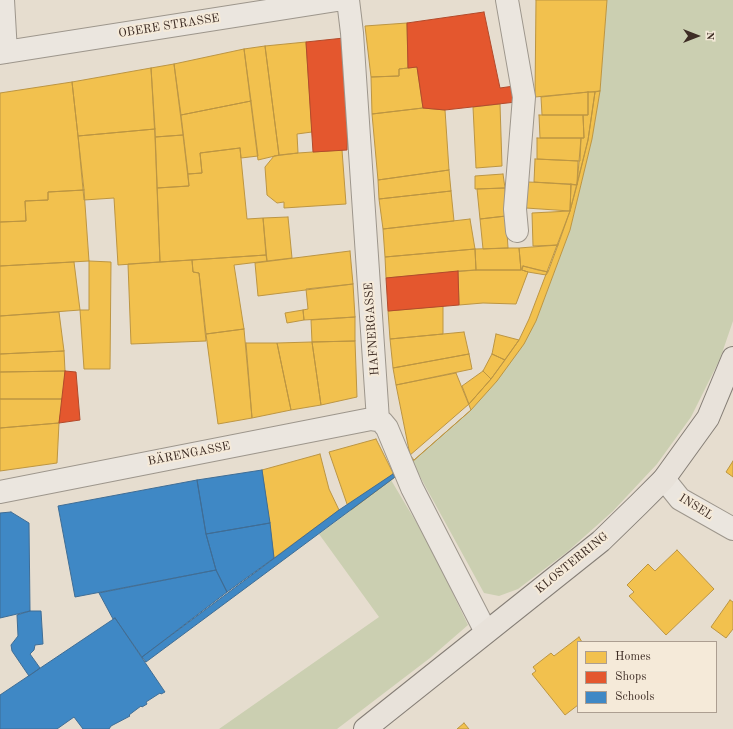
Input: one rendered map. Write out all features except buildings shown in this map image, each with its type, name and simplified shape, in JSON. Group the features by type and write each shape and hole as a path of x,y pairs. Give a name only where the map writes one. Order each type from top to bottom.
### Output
{"main road":[{"name":"KLOSTERRING","path":"365,729 601,541 664,479 708,418 733,358"}],"street":[{"path":"3,0 3,52"},
{"name":"OBERE STRASSE","path":"3,52 338,0"},
{"name":"HAFNERGASSE","path":"348,0 352,33 378,420"},
{"path":"507,0 524,97 515,209 517,231"},
{"name":"BÄRENGASSE","path":"0,492 371,419 378,420"},
{"path":"378,420 387,428 412,488 486,632"},
{"name":"INSEL","path":"664,479 680,500 733,529"}],"green space":[{"path":"607,0 733,0 733,321 720,359 691,417 657,464 613,511 567,552 518,589 499,596 484,593 412,462 471,410 536,321 570,230 592,139 600,91"},
{"path":"391,480 428,542 468,625 430,658 337,729 219,729 379,617 319,534"}]}
